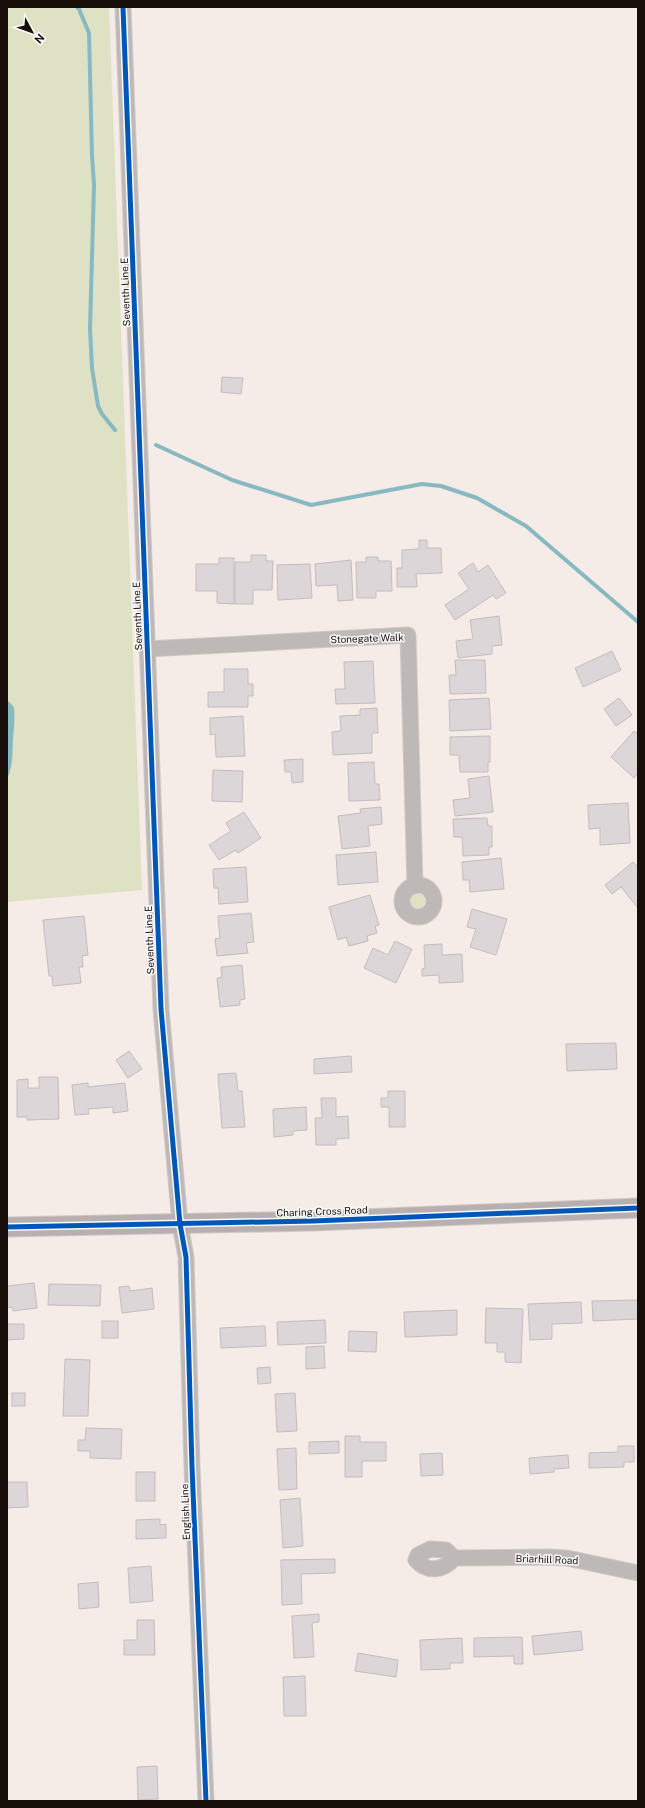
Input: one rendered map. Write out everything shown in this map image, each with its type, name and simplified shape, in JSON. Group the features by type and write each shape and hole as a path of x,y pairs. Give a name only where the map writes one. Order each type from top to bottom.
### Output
{"main road":[{"name":"Charing Cross Road","path":"7,1227 313,1221 638,1208"}],"street":[{"name":"Seventh Line E","path":"123,7 148,649 160,1009 180,1224"},
{"name":"Stonegate Walk","path":"148,649 408,635 416,886"},
{"name":"English Line","path":"180,1224 186,1257 192,1459 206,1801"},
{"name":"Briarhill Road","path":"454,1558 567,1558 638,1573"}],"green space":[{"path":"7,7 109,7 142,890 7,902"},
{"path":"417,893 424,898 425,901 420,908 417,909 410,904 409,901 414,894"}],"water":[{"path":"7,700 14,707 14,715 11,768 7,779"}],"building":[{"path":"222,377 243,378 241,394 221,392"},
{"path":"419,540 427,540 427,548 441,548 442,573 416,574 417,587 397,587 397,568 402,568 402,550 419,549"},
{"path":"251,555 266,555 266,561 273,561 272,590 253,590 253,604 235,604 235,562 251,562"},
{"path":"366,557 378,557 378,561 391,561 392,591 376,591 376,598 357,598 356,562 366,562"},
{"path":"219,558 234,558 234,604 217,603 217,591 196,591 196,564 219,564"},
{"path":"351,560 353,600 338,601 337,585 316,586 315,564"},
{"path":"473,563 478,572 488,565 506,593 496,599 493,595 455,620 445,605 469,589 458,573"},
{"path":"310,564 312,598 278,600 277,565"},
{"path":"499,616 502,645 492,646 492,654 458,658 456,641 473,639 470,620"},
{"path":"612,651 621,670 583,687 575,668"},
{"path":"455,660 485,660 486,693 450,694 449,675 456,675"},
{"path":"373,661 375,703 336,704 335,689 345,689 344,662"},
{"path":"224,669 248,669 248,684 253,684 253,696 248,696 248,707 208,707 208,692 224,692"},
{"path":"489,698 491,729 450,731 449,700"},
{"path":"619,698 632,715 616,726 604,709"},
{"path":"377,708 378,733 372,733 372,753 333,755 332,732 341,731 340,716 360,715 360,709"},
{"path":"243,716 245,756 216,757 215,734 210,735 210,718"},
{"path":"634,731 638,734 638,773 634,778 611,757"},
{"path":"490,736 490,762 488,762 488,772 460,772 459,755 450,755 450,737"},
{"path":"303,759 303,782 292,783 291,772 285,772 284,760"},
{"path":"374,762 375,784 379,784 380,800 349,801 348,763"},
{"path":"213,770 243,771 242,802 212,801"},
{"path":"489,776 493,812 455,816 453,800 470,798 468,779"},
{"path":"628,803 630,843 600,845 600,828 589,829 588,805"},
{"path":"381,807 382,824 368,826 370,846 342,849 338,816 361,813 360,809"},
{"path":"244,812 261,838 238,853 236,850 219,860 209,845 231,831 226,823"},
{"path":"487,818 488,826 492,826 492,847 489,847 489,855 463,856 462,837 454,837 453,819"},
{"path":"376,852 378,882 338,885 336,855"},
{"path":"501,858 504,889 470,892 469,880 463,880 462,862"},
{"path":"633,862 638,867 638,908 621,887 612,894 605,885"},
{"path":"246,867 248,902 219,904 218,888 214,888 213,869"},
{"path":"370,895 379,925 375,926 377,933 367,936 368,941 349,946 346,937 338,940 329,907"},
{"path":"472,909 507,919 496,955 470,947 476,929 467,927"},
{"path":"251,913 254,942 246,943 248,953 217,956 215,939 220,938 218,916"},
{"path":"84,916 88,955 82,956 83,967 79,967 81,983 53,986 52,976 49,976 43,920"},
{"path":"395,941 412,949 396,983 364,968 373,948 388,955"},
{"path":"442,944 442,955 462,954 463,982 439,983 439,975 422,976 422,969 425,968 424,945"},
{"path":"242,965 245,999 240,1000 240,1005 220,1007 217,978 222,977 221,967"},
{"path":"616,1043 617,1069 567,1071 566,1044"},
{"path":"129,1051 142,1069 128,1078 116,1060"},
{"path":"351,1056 352,1072 314,1074 314,1059"},
{"path":"236,1073 238,1091 242,1091 245,1127 222,1128 218,1074"},
{"path":"39,1077 58,1077 59,1119 27,1120 27,1117 17,1117 17,1080 28,1079 28,1088 39,1088"},
{"path":"88,1083 88,1087 125,1083 128,1111 113,1113 113,1107 88,1109 89,1114 75,1115 72,1085"},
{"path":"388,1091 405,1091 405,1127 389,1127 389,1107 381,1107 381,1098 388,1098"},
{"path":"321,1098 336,1098 336,1117 348,1116 349,1138 336,1139 336,1145 316,1145 315,1118 322,1118"},
{"path":"306,1107 307,1130 293,1131 293,1135 274,1137 273,1109"},
{"path":"34,1283 37,1308 13,1311 12,1307 7,1308 7,1286"},
{"path":"49,1284 101,1285 100,1306 48,1305"},
{"path":"129,1286 130,1291 152,1288 154,1309 122,1313 119,1287"},
{"path":"638,1300 638,1319 593,1321 592,1301"},
{"path":"581,1302 582,1323 552,1324 552,1339 530,1340 528,1304"},
{"path":"486,1308 523,1309 521,1363 505,1362 505,1352 497,1352 497,1343 485,1343"},
{"path":"457,1310 457,1335 405,1337 404,1312"},
{"path":"325,1320 326,1343 278,1345 277,1322"},
{"path":"102,1321 118,1321 118,1338 102,1338"},
{"path":"7,1324 24,1324 24,1339 7,1340"},
{"path":"265,1326 266,1346 221,1348 220,1328"},
{"path":"349,1331 377,1332 376,1352 348,1351"},
{"path":"324,1346 325,1368 306,1369 306,1347"},
{"path":"65,1359 90,1360 88,1416 63,1416"},
{"path":"270,1367 271,1383 258,1384 257,1368"},
{"path":"12,1393 25,1393 25,1406 12,1406"},
{"path":"295,1393 297,1431 277,1432 275,1394"},
{"path":"86,1428 122,1429 121,1459 90,1458 90,1451 78,1451 78,1440 85,1440"},
{"path":"345,1436 360,1436 360,1442 386,1442 386,1461 362,1461 362,1477 345,1477"},
{"path":"339,1441 339,1453 309,1454 309,1442"},
{"path":"618,1446 634,1446 634,1462 624,1462 624,1467 589,1468 589,1453 618,1452"},
{"path":"296,1448 297,1489 279,1490 277,1449"},
{"path":"442,1453 443,1475 421,1476 420,1454"},
{"path":"568,1455 569,1468 554,1469 554,1472 530,1474 529,1458"},
{"path":"136,1472 155,1472 155,1501 136,1501"},
{"path":"7,1482 27,1482 28,1507 7,1508"},
{"path":"300,1498 303,1546 283,1548 280,1500"},
{"path":"160,1519 160,1525 166,1524 166,1538 136,1539 136,1520"},
{"path":"335,1559 335,1573 301,1574 302,1604 282,1605 281,1560"},
{"path":"151,1566 153,1601 130,1603 128,1568"},
{"path":"98,1582 99,1607 79,1609 78,1584"},
{"path":"319,1614 319,1622 312,1623 314,1657 294,1658 292,1616"},
{"path":"137,1620 154,1620 155,1655 124,1655 124,1640 137,1640"},
{"path":"581,1631 583,1650 534,1655 532,1636"},
{"path":"522,1637 523,1664 514,1664 514,1656 474,1657 474,1638"},
{"path":"462,1638 463,1663 450,1663 450,1669 421,1670 420,1640"},
{"path":"358,1653 398,1660 396,1677 355,1671"},
{"path":"305,1676 306,1716 284,1716 283,1677"},
{"path":"157,1766 158,1799 138,1800 137,1767"}],"waterway":[{"path":"77,7 89,33 94,185 90,329 92,368 98,406 102,414 115,430"},
{"path":"156,445 232,480 311,505 422,484 441,486 477,498 526,526 638,622"}],"cycle path":[{"path":"123,7 161,1009 180,1224 186,1257 192,1467 206,1801"},
{"path":"7,1227 313,1221 638,1208"}]}
